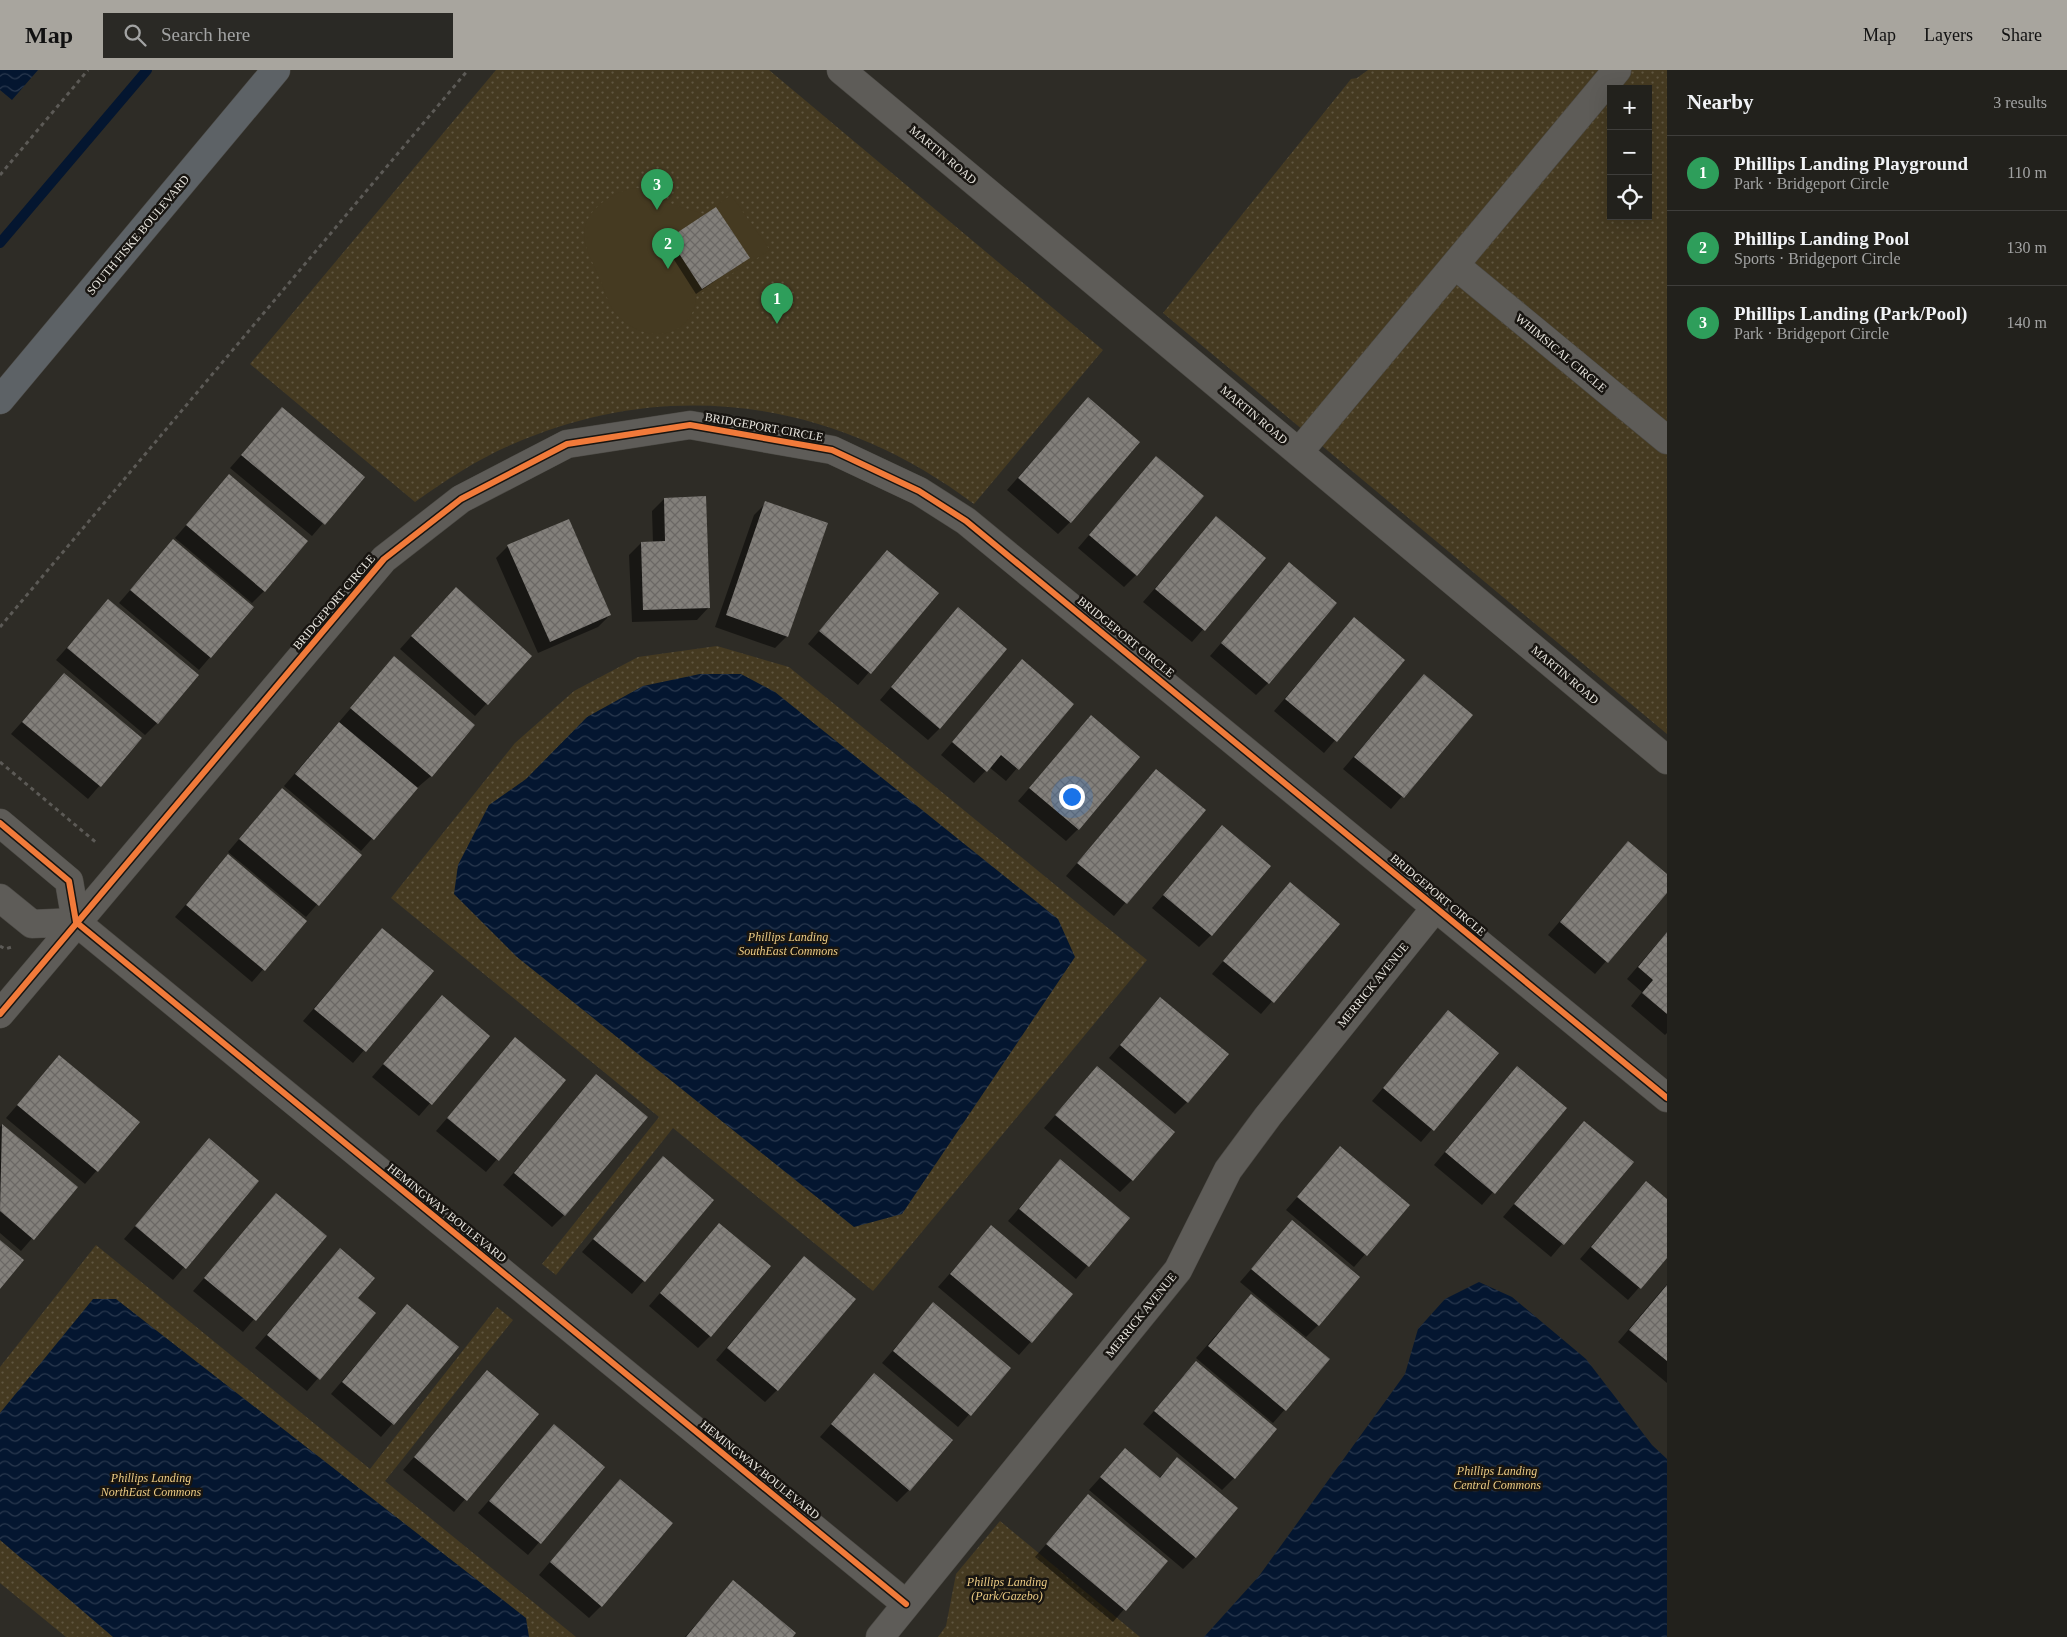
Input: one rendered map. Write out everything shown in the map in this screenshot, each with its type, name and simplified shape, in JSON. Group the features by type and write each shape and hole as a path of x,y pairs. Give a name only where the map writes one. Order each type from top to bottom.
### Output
{"main road":[{"name":"SOUTH FISKE BOULEVARD","path":"0,400 276,70"}],"street":[{"name":"MARTIN ROAD","path":"841,70 1667,760"},
{"path":"1299,452 1617,70"},
{"name":"WHIMSICAL CIRCLE","path":"1455,265 1667,440"},
{"name":"BRIDGEPORT CIRCLE","path":"0,1014 384,560 461,499 567,444 690,425 832,450 919,491 966,521 1667,1098"},
{"path":"0,823 69,881 76,922 32,924 0,898"},
{"name":"MERRICK AVENUE","path":"880,1637 1178,1270 1228,1170 1268,1116 1436,907"},
{"name":"HEMINGWAY BOULEVARD","path":"76,922 906,1604"}],"path":[{"path":"0,175 88,70"},
{"path":"0,628 468,70"},
{"path":"0,762 98,844"}],"green space":[{"path":"496,70 769,70 1103,350 974,504 921,469 867,441 810,422 752,410 693,406 633,410 573,423 513,444 487,456 415,502 250,364"},
{"path":"1368,70 1667,70 1667,734 1163,313 1351,79 1357,78"},
{"path":"635,188 647,189 664,202 704,214 731,195 770,250 696,296 692,314 679,328 660,334 640,331 623,320 610,305 587,250 584,231 592,213 607,199"},
{"name":"Phillips Landing SouthEast Commons","path":"717,646 789,667 1147,960 873,1291 673,1128 556,1275 542,1264 659,1117 391,898 515,743 574,691 638,657"},
{"name":"Phillips Landing NorthEast Commons","path":"96,1245 370,1469 497,1307 513,1320 385,1481 576,1637 66,1637 0,1583 0,1367"},
{"name":"Phillips Landing (Park/Gazebo)","path":"1000,1521 1140,1637 938,1637 946,1626 956,1574"}],"water":[{"path":"0,70 38,70 12,100 0,90"},
{"name":"Phillips Landing SouthEast Commons","path":"700,674 741,674 775,692 1058,919 1075,957 902,1214 854,1227 517,957 454,894 458,865 489,805 526,779 587,717 643,686"},
{"name":"Phillips Landing Central Commons","path":"1479,1282 1512,1297 1586,1359 1652,1445 1667,1459 1667,1637 1204,1637 1259,1576 1405,1374 1418,1329 1445,1299"},
{"name":"Phillips Landing NorthEast Commons","path":"93,1299 116,1299 526,1618 529,1637 113,1637 0,1540 0,1413"}],"building":[{"path":"716,207 750,258 702,289 669,238"},
{"path":"1088,397 1140,442 1071,523 1018,478"},
{"path":"282,407 365,477 325,525 241,455"},
{"path":"1156,456 1204,496 1137,576 1089,535"},
{"path":"229,474 308,541 265,592 186,525"},
{"path":"706,496 710,608 643,610 641,542 665,541 664,498"},
{"path":"765,501 828,523 788,637 726,615"},
{"path":"1216,516 1266,558 1205,631 1155,589"},
{"path":"569,519 611,615 550,642 507,545"},
{"path":"173,539 254,607 211,658 130,590"},
{"path":"887,550 939,593 871,674 819,631"},
{"path":"1289,562 1337,603 1269,684 1221,643"},
{"path":"456,587 532,656 488,705 411,636"},
{"path":"108,599 199,675 158,724 67,648"},
{"path":"958,607 1007,649 940,729 891,687"},
{"path":"1354,617 1405,660 1337,742 1285,699"},
{"path":"394,656 475,725 432,777 350,708"},
{"path":"1022,659 1074,704 1019,770 1001,755 987,772 952,742"},
{"path":"64,673 142,738 101,787 22,722"},
{"path":"1424,674 1473,715 1404,798 1354,757"},
{"path":"1091,715 1140,757 1079,830 1029,788"},
{"path":"339,722 418,788 374,840 295,774"},
{"path":"1156,769 1206,810 1127,904 1077,863"},
{"path":"282,788 362,855 319,906 239,839"},
{"path":"1222,825 1271,866 1212,936 1163,895"},
{"path":"1628,841 1667,874 1667,893 1608,963 1560,922"},
{"path":"228,854 307,921 265,971 186,905"},
{"path":"1290,882 1340,924 1274,1003 1223,961"},
{"path":"382,928 434,971 366,1052 314,1009"},
{"path":"1667,932 1667,1014 1642,993 1653,980 1638,967"},
{"path":"442,995 490,1036 432,1105 383,1064"},
{"path":"1160,997 1229,1054 1188,1103 1120,1045"},
{"path":"1448,1010 1499,1053 1434,1131 1383,1088"},
{"path":"515,1037 566,1080 499,1161 447,1118"},
{"path":"59,1055 140,1122 98,1172 17,1105"},
{"path":"1097,1066 1175,1132 1133,1181 1055,1115"},
{"path":"1517,1066 1567,1108 1495,1194 1445,1152"},
{"path":"596,1074 648,1117 565,1216 514,1173"},
{"path":"1584,1121 1634,1162 1564,1245 1514,1204"},
{"path":"2,1124 78,1187 34,1240 0,1211"},
{"path":"209,1138 259,1181 186,1269 135,1226"},
{"path":"1340,1146 1410,1205 1367,1256 1297,1197"},
{"path":"663,1156 714,1200 645,1282 593,1239"},
{"path":"1060,1159 1130,1218 1089,1267 1019,1209"},
{"path":"1646,1181 1667,1199 1667,1258 1641,1289 1591,1247"},
{"path":"276,1193 327,1236 256,1321 204,1278"},
{"path":"1292,1220 1360,1277 1319,1326 1251,1269"},
{"path":"719,1223 771,1266 711,1337 660,1293"},
{"path":"991,1225 1073,1294 1032,1343 950,1274"},
{"path":"0,1240 24,1260 0,1289"},
{"path":"340,1248 375,1278 358,1298 376,1313 320,1380 267,1335"},
{"path":"804,1256 856,1299 778,1391 727,1348"},
{"path":"1667,1285 1667,1361 1629,1330"},
{"path":"1251,1294 1330,1359 1286,1411 1208,1346"},
{"path":"933,1302 1011,1368 971,1416 893,1351"},
{"path":"407,1304 459,1347 394,1425 342,1382"},
{"path":"1196,1361 1277,1429 1235,1479 1154,1411"},
{"path":"487,1370 539,1414 467,1501 414,1457"},
{"path":"874,1373 953,1440 910,1491 831,1424"},
{"path":"554,1424 605,1467 541,1544 489,1501"},
{"path":"1125,1448 1160,1478 1177,1457 1238,1508 1196,1558 1100,1477"},
{"path":"620,1479 673,1523 602,1607 550,1562"},
{"path":"1088,1494 1168,1561 1126,1611 1046,1544"},
{"path":"733,1580 796,1633 793,1637 686,1637"}],"waterway":[{"path":"0,243 147,70"}],"cycle path":[{"path":"0,1014 384,559 461,499 567,444 690,425 832,450 919,491 966,521 1667,1098"},
{"path":"0,823 69,881 76,922 906,1604"}],"place":[{"name":"Phillips Landing (Park/Pool)","path":"657,210"},
{"name":"Phillips Landing Pool","path":"668,269"},
{"name":"Phillips Landing Playground","path":"777,324"}]}
